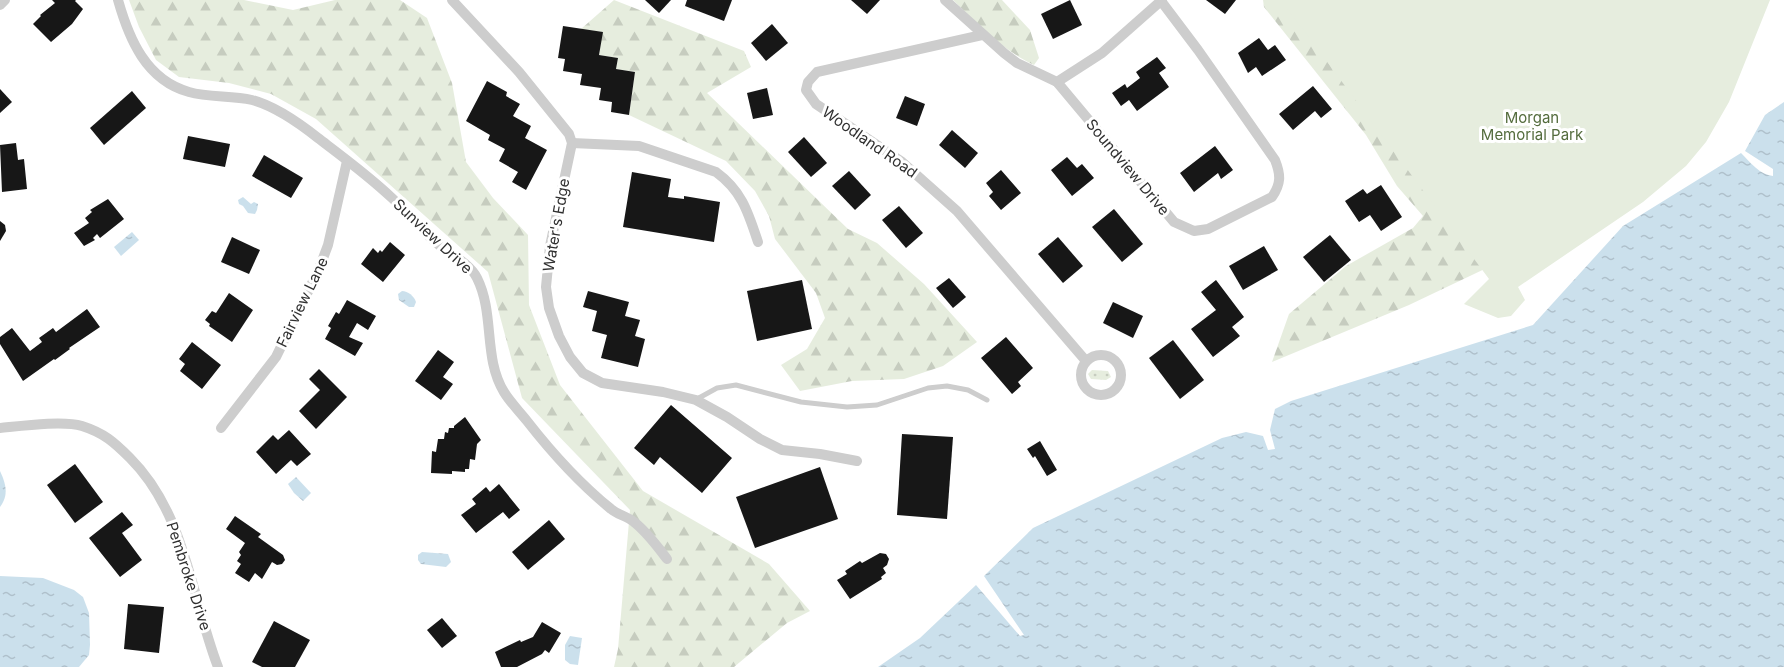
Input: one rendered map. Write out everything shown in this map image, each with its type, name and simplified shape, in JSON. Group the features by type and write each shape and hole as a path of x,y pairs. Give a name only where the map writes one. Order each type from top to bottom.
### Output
{"street":[{"path":"0,5 5,0"},
{"name":"Sunview Drive","path":"118,0 125,26 138,52 156,75 172,86 190,93 253,100 278,111 314,134 348,161 392,198 434,241 469,268 477,278 487,311 494,370 504,392 548,448 583,485 614,512 634,521 668,559"},
{"path":"452,0 527,80 563,124 572,143 639,146 716,171 745,203 758,242"},
{"name":"Soundview Drive","path":"945,0 982,35 1017,63 1057,82 1174,222 1194,231 1208,229 1272,197 1280,178 1275,160 1161,0"},
{"path":"1057,82 1102,53 1161,0"},
{"name":"Woodland Road","path":"982,35 817,72 808,82 806,90 823,110 902,162 957,211 1086,362"},
{"name":"Water's Edge","path":"572,143 550,246 546,287 549,308 559,336 570,357 583,373 602,383 663,392 696,400 782,450 857,461"},
{"name":"Fairview Lane","path":"221,428 276,357 319,269 328,245 348,161"},
{"name":"Pembroke Drive","path":"0,428 35,424 80,425 110,438 142,470 170,517 189,568 218,667"}],"lane":[{"path":"696,400 717,388 736,385 801,402 832,407 877,405 938,386 962,388 987,400"}],"green space":[{"path":"129,0 244,0 293,10 335,0 400,0 427,18 452,83 466,162 493,198 528,235 529,305 560,385 643,491 769,564 810,611 787,623 734,667 614,667 618,649 630,510 522,398 488,272 316,119 271,94 229,83 179,77 156,60 139,27"},
{"path":"614,0 744,51 751,67 707,93 848,229 877,243 924,284 977,342 943,366 904,379 852,381 800,391 781,365 807,349 825,318 816,293 775,239 769,216 755,191 726,161 629,115 635,72 616,69 618,58 599,55 602,32 581,29"},
{"path":"953,0 1002,0 1030,30 1039,58 1034,65 1001,44"},
{"name":"Morgan Memorial Park","path":"1263,0 1652,0 1535,245 1409,305 1272,362 1289,314 1346,266 1413,228 1423,216 1397,186 1366,135 1264,7"},
{"name":"Morgan Memorial Park","path":"1281,0 1770,0 1729,102 1706,142 1686,166 1643,202 1518,287 1525,300 1511,316 1498,318 1464,304 1489,279"},
{"path":"1092,370 1108,371 1111,377 1106,380 1091,379 1088,374"}],"water":[{"path":"1784,102 1784,667 878,667 920,638 976,585 1020,636 1024,635 984,576 1033,528 1222,438 1246,432 1263,436 1268,450 1275,449 1270,430 1275,409 1291,401 1533,325 1623,226 1741,153 1760,171 1773,176 1773,169 1745,151 1765,115"},
{"path":"243,197 251,204 254,202 258,204 255,214 248,213 239,204 238,200"},
{"path":"132,232 139,240 121,256 114,247"},
{"path":"402,291 414,298 416,302 414,307 409,307 399,300 398,294"},
{"path":"0,471 6,489 5,498 0,507"},
{"path":"296,477 311,493 303,501 288,484"},
{"path":"422,552 448,554 451,562 446,567 421,564 418,555"},
{"path":"0,576 43,578 74,590 83,597 89,613 90,645 89,655 79,667 0,667"},
{"path":"570,636 582,638 578,665 570,664 565,660 565,645"}],"building":[{"path":"52,0 76,0 83,9 72,24 51,42 33,24 55,3"},
{"path":"645,0 671,0 659,13"},
{"path":"687,0 732,0 724,21 685,6"},
{"path":"851,0 880,0 867,14"},
{"path":"1070,0 1082,25 1053,39 1041,14"},
{"path":"1206,0 1236,0 1225,14"},
{"path":"772,24 788,43 766,61 751,43"},
{"path":"563,26 603,32 599,55 618,58 616,69 635,72 629,115 611,112 612,102 599,100 601,88 580,85 582,74 563,71 565,59 558,58"},
{"path":"1259,38 1268,50 1275,45 1286,60 1262,76 1256,67 1248,73 1238,53"},
{"path":"1157,57 1166,68 1159,73 1169,87 1137,111 1129,100 1121,106 1112,93 1125,84 1127,88 1140,78 1136,72"},
{"path":"487,81 507,92 506,96 520,104 513,116 531,126 525,138 547,150 526,190 512,182 518,172 499,161 505,149 488,140 490,135 466,121"},
{"path":"1313,86 1332,109 1321,118 1315,111 1293,130 1279,114"},
{"path":"767,88 773,115 753,119 747,93"},
{"path":"0,89 12,102 0,113"},
{"path":"132,91 146,108 104,145 90,128"},
{"path":"905,96 925,104 917,126 896,118"},
{"path":"952,130 978,153 965,168 939,145"},
{"path":"188,136 230,144 225,167 183,159"},
{"path":"804,137 827,163 811,177 788,152"},
{"path":"16,143 18,160 24,159 27,189 2,192 0,145"},
{"path":"1215,146 1233,170 1221,179 1218,173 1194,192 1180,173"},
{"path":"264,155 303,178 291,198 252,176"},
{"path":"1067,157 1077,168 1082,164 1094,178 1072,196 1051,170"},
{"path":"1001,170 1021,193 1001,210 989,196 993,192 986,183"},
{"path":"849,171 871,195 855,210 832,186"},
{"path":"632,172 671,179 668,197 684,199 684,196 720,202 714,242 623,227"},
{"path":"1381,185 1402,217 1381,231 1370,215 1359,222 1345,201 1363,189 1367,194"},
{"path":"108,199 124,219 100,238 97,234 93,238 95,240 84,246 74,233 89,223 85,218 92,212 90,210"},
{"path":"899,206 923,233 906,248 882,220"},
{"path":"1114,209 1143,244 1122,262 1092,227"},
{"path":"0,221 5,225 6,231 0,241"},
{"path":"1330,235 1351,260 1324,282 1303,257"},
{"path":"232,237 260,250 249,274 221,262"},
{"path":"1058,237 1083,266 1063,283 1038,254"},
{"path":"390,242 405,255 383,282 361,264 373,248 378,253 380,250 382,252"},
{"path":"1264,246 1278,270 1243,290 1229,266"},
{"path":"949,278 966,297 953,308 936,288"},
{"path":"802,280 812,329 757,341 747,291"},
{"path":"1216,280 1244,317 1232,327 1240,336 1213,357 1191,329 1216,310 1201,292"},
{"path":"588,291 629,302 625,316 640,320 635,336 645,339 638,367 601,358 607,335 592,331 597,311 583,307"},
{"path":"229,293 253,310 232,342 209,326 210,324 205,320 212,311 216,313"},
{"path":"347,300 376,316 368,330 357,323 349,337 363,343 355,356 325,339 331,328 328,326 336,312 339,314"},
{"path":"1113,302 1143,316 1133,338 1103,323"},
{"path":"87,309 100,327 23,381 0,344 0,337 12,328 30,351 42,342 39,338 53,328 56,332"},
{"path":"1006,337 1033,368 1018,382 1021,386 1012,394 981,358"},
{"path":"1173,340 1204,380 1180,399 1149,358"},
{"path":"192,342 221,365 202,389 180,371 185,364 179,359"},
{"path":"438,350 454,362 443,377 453,384 441,400 415,381"},
{"path":"319,369 347,397 316,429 299,411 320,390 309,379"},
{"path":"671,405 732,458 702,493 660,457 654,465 634,448"},
{"path":"465,417 481,440 477,444 475,460 470,459 469,469 465,469 465,472 431,473 432,451 436,452 438,439 444,439 445,432 448,433 449,428 454,428"},
{"path":"289,430 311,454 297,466 291,460 276,474 256,452 273,435 278,440"},
{"path":"902,434 953,437 947,519 897,515"},
{"path":"1040,441 1057,470 1047,476 1035,456 1033,458 1027,449"},
{"path":"75,464 103,502 75,523 47,485"},
{"path":"820,467 838,519 755,548 736,497"},
{"path":"499,484 520,510 509,519 503,512 476,533 461,515 476,504 472,499 486,487 490,492"},
{"path":"122,512 133,525 122,533 142,560 120,577 89,538"},
{"path":"235,516 261,534 258,537 283,555 285,560 282,564 277,565 272,562 262,579 255,573 249,582 235,573 241,564 237,561 241,555 239,552 245,543 226,529"},
{"path":"549,520 565,539 528,570 512,552"},
{"path":"880,553 886,554 889,559 883,568 886,573 881,577 882,579 850,599 837,580 847,574 845,571 860,561 862,563"},
{"path":"128,604 164,607 159,653 124,649"},
{"path":"442,618 457,636 442,648 427,630"},
{"path":"274,621 310,640 295,667 262,667 252,662"},
{"path":"542,622 561,633 549,653 545,650 542,654 517,667 501,667 495,652 520,640 521,642 533,637"}]}
